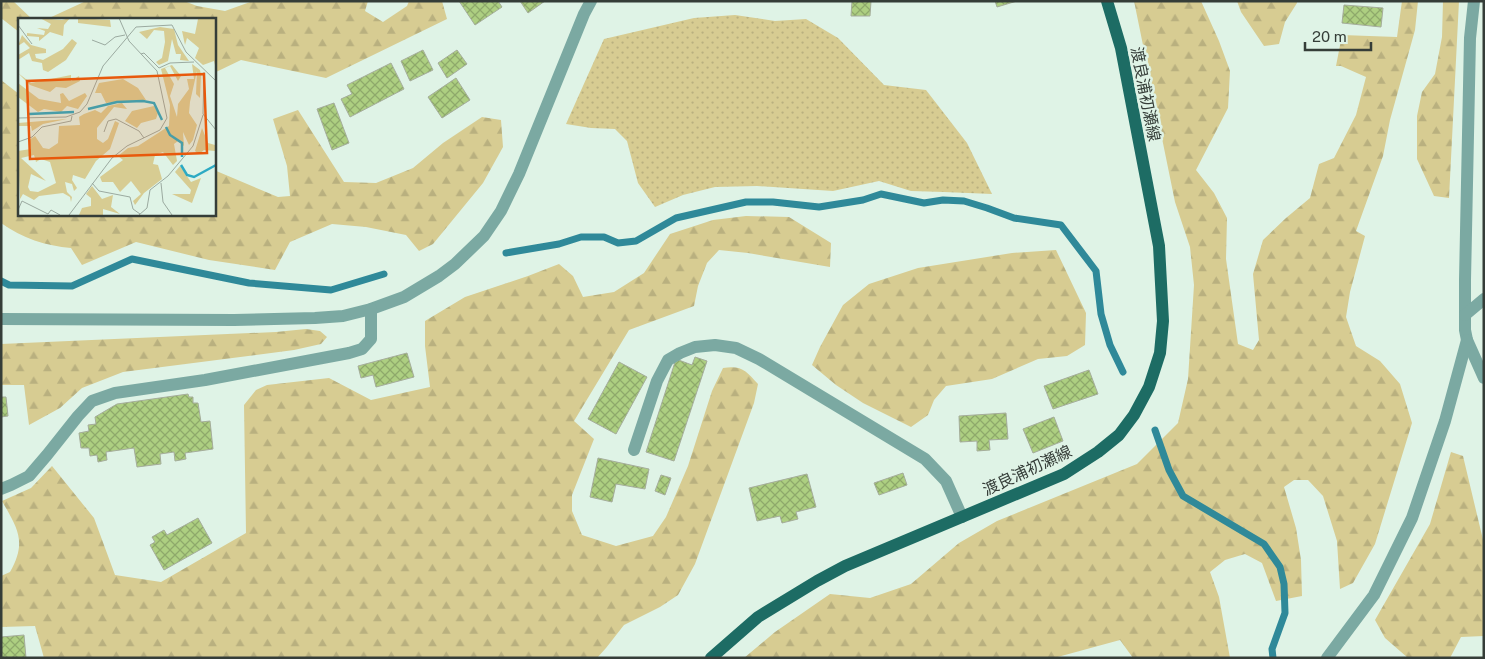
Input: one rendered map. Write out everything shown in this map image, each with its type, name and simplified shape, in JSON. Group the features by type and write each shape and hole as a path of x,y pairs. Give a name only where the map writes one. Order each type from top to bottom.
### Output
{"main road":[{"name":"渡良浦初瀬線","path":"711,658 758,617 817,581 871,554 1064,474 1098,452 1119,435 1134,414 1149,387 1160,353 1163,321 1159,246 1122,48 1107,1"}],"street":[{"path":"1,319 224,320 315,318 343,316 371,309 404,297 455,264 484,236 501,211 519,174 591,1"},
{"path":"1474,1 1470,38 1465,315 1467,340 1484,378"},
{"path":"1465,315 1484,299"},
{"path":"1,489 29,476 92,401 115,393 205,380 362,349 371,339 371,309"},
{"path":"1327,658 1374,595 1412,518 1445,421 1467,340"},
{"path":"634,450 657,381 668,360 695,347 715,345 736,348 759,359 925,459 946,481 962,517"}],"green space":[{"path":"1,1 13,1 31,18 18,18 18,31 1,18"},
{"path":"86,1 184,1 197,6 225,11 253,1 368,1 365,11 383,22 407,6 409,1 442,1 447,19 326,78 241,60 216,72 215,77 215,18 49,18"},
{"path":"1134,1 1201,1 1230,71 1228,108 1196,170 1214,193 1227,218 1226,259 1238,344 1253,350 1259,340 1253,274 1263,240 1310,198 1319,164 1334,158 1356,115 1366,77 1341,66 1336,66 1342,35 1397,37 1402,1 1418,1 1415,30 1390,120 1383,156 1356,231 1365,236 1350,292 1346,317 1356,346 1380,361 1400,384 1412,423 1375,544 1353,583 1340,589 1337,541 1323,496 1308,480 1294,480 1284,487 1296,528 1301,560 1302,596 1276,601 1262,563 1245,554 1225,560 1210,572 1219,597 1230,658 1133,658 1120,640 1054,658 744,658 775,632 830,594 870,598 911,584 959,543 997,521 1137,464 1178,423 1188,379 1194,285 1190,247 1175,202"},
{"path":"1237,1 1297,1 1285,22 1279,44 1264,46 1241,12"},
{"path":"1443,1 1459,1 1449,198 1434,196 1417,159 1417,116 1422,92 1435,74 1442,37"},
{"path":"735,15 775,21 806,19 838,38 884,85 926,90 967,143 992,194 911,191 879,181 833,191 757,186 715,187 683,195 655,207 638,183 627,141 615,129 566,124 604,39 694,18"},
{"path":"1,80 18,93 18,215 215,215 215,170 278,197 290,196 287,166 273,119 298,110 344,182 376,183 413,168 443,143 482,117 501,120 503,147 483,183 433,244 419,251 406,235 366,227 332,224 290,242 275,270 209,260 136,242 82,265 71,248 34,240 17,233 1,223"},
{"path":"746,216 789,217 831,243 830,267 719,250 707,263 698,286 694,306 629,330 574,421 594,439 572,495 572,511 582,535 616,546 653,536 666,517 688,466 712,391 723,368 739,368 758,384 754,403 695,564 678,595 660,607 624,625 597,658 44,658 35,626 1,627 1,576 10,572 19,544 16,528 2,501 31,488 52,466 94,518 115,575 161,582 246,533 244,405 256,390 267,385 329,378 371,400 430,387 425,346 425,321 465,297 559,264 573,276 583,297 614,292 644,273 670,234 713,220"},
{"path":"1056,250 1086,313 1085,345 1067,356 1038,359 992,379 946,386 934,400 928,415 911,427 863,403 836,385 812,365 843,305 869,284 918,268 1012,253"},
{"path":"306,329 320,331 327,337 321,344 294,350 123,372 82,388 60,408 29,425 24,385 1,385 1,344 276,332"},
{"path":"1451,452 1463,456 1484,544 1484,636 1461,637 1450,658 1408,658 1385,638 1375,620 1430,524"}],"building":[{"path":"459,1 498,1 502,7 475,25"},
{"path":"520,1 545,1 528,13"},
{"path":"852,1 871,1 870,16 851,16"},
{"path":"995,1 1017,1 997,7"},
{"path":"1344,5 1383,8 1381,27 1342,23"},
{"path":"423,50 433,70 410,81 401,61"},
{"path":"457,50 467,64 447,78 438,63"},
{"path":"391,63 404,89 350,117 341,99 352,94 347,85"},
{"path":"456,78 470,100 442,118 428,97"},
{"path":"334,103 349,143 332,150 317,109"},
{"path":"407,353 414,377 376,387 373,375 361,378 358,366"},
{"path":"695,357 707,361 674,461 646,452 676,359 692,365"},
{"path":"619,362 647,377 616,434 588,419"},
{"path":"1089,370 1098,394 1053,409 1044,386"},
{"path":"188,394 189,397 193,397 193,403 198,403 201,422 210,421 213,449 185,453 186,459 175,461 174,452 160,454 161,464 137,467 134,448 106,452 107,460 98,462 97,455 90,456 89,448 81,448 79,433 89,431 88,425 96,424 95,417 117,404"},
{"path":"1,397 6,397 8,416 1,417"},
{"path":"1006,413 1008,439 989,440 990,450 977,451 977,441 960,442 959,416"},
{"path":"1054,417 1063,441 1033,453 1023,429"},
{"path":"598,458 649,469 645,489 616,484 612,502 590,497"},
{"path":"903,473 907,485 879,495 874,483"},
{"path":"807,474 816,507 796,512 798,519 782,523 780,516 757,521 749,488"},
{"path":"661,475 671,478 665,495 655,491"},
{"path":"198,518 212,543 164,570 150,545 155,542 152,537 164,530 167,535"},
{"path":"24,635 26,658 1,658 1,637"}],"waterway":[{"path":"506,253 559,244 581,237 604,237 618,243 636,241 676,218 746,202 773,202 819,207 863,200 881,194 924,203 943,200 964,201 1014,218 1061,225 1096,271 1101,314 1110,345 1123,372"},
{"path":"1,281 9,285 72,286 132,259 249,283 331,290 384,274"},
{"path":"1155,430 1169,470 1183,496 1264,544 1280,567 1284,584 1285,613 1272,649 1273,658"}]}
